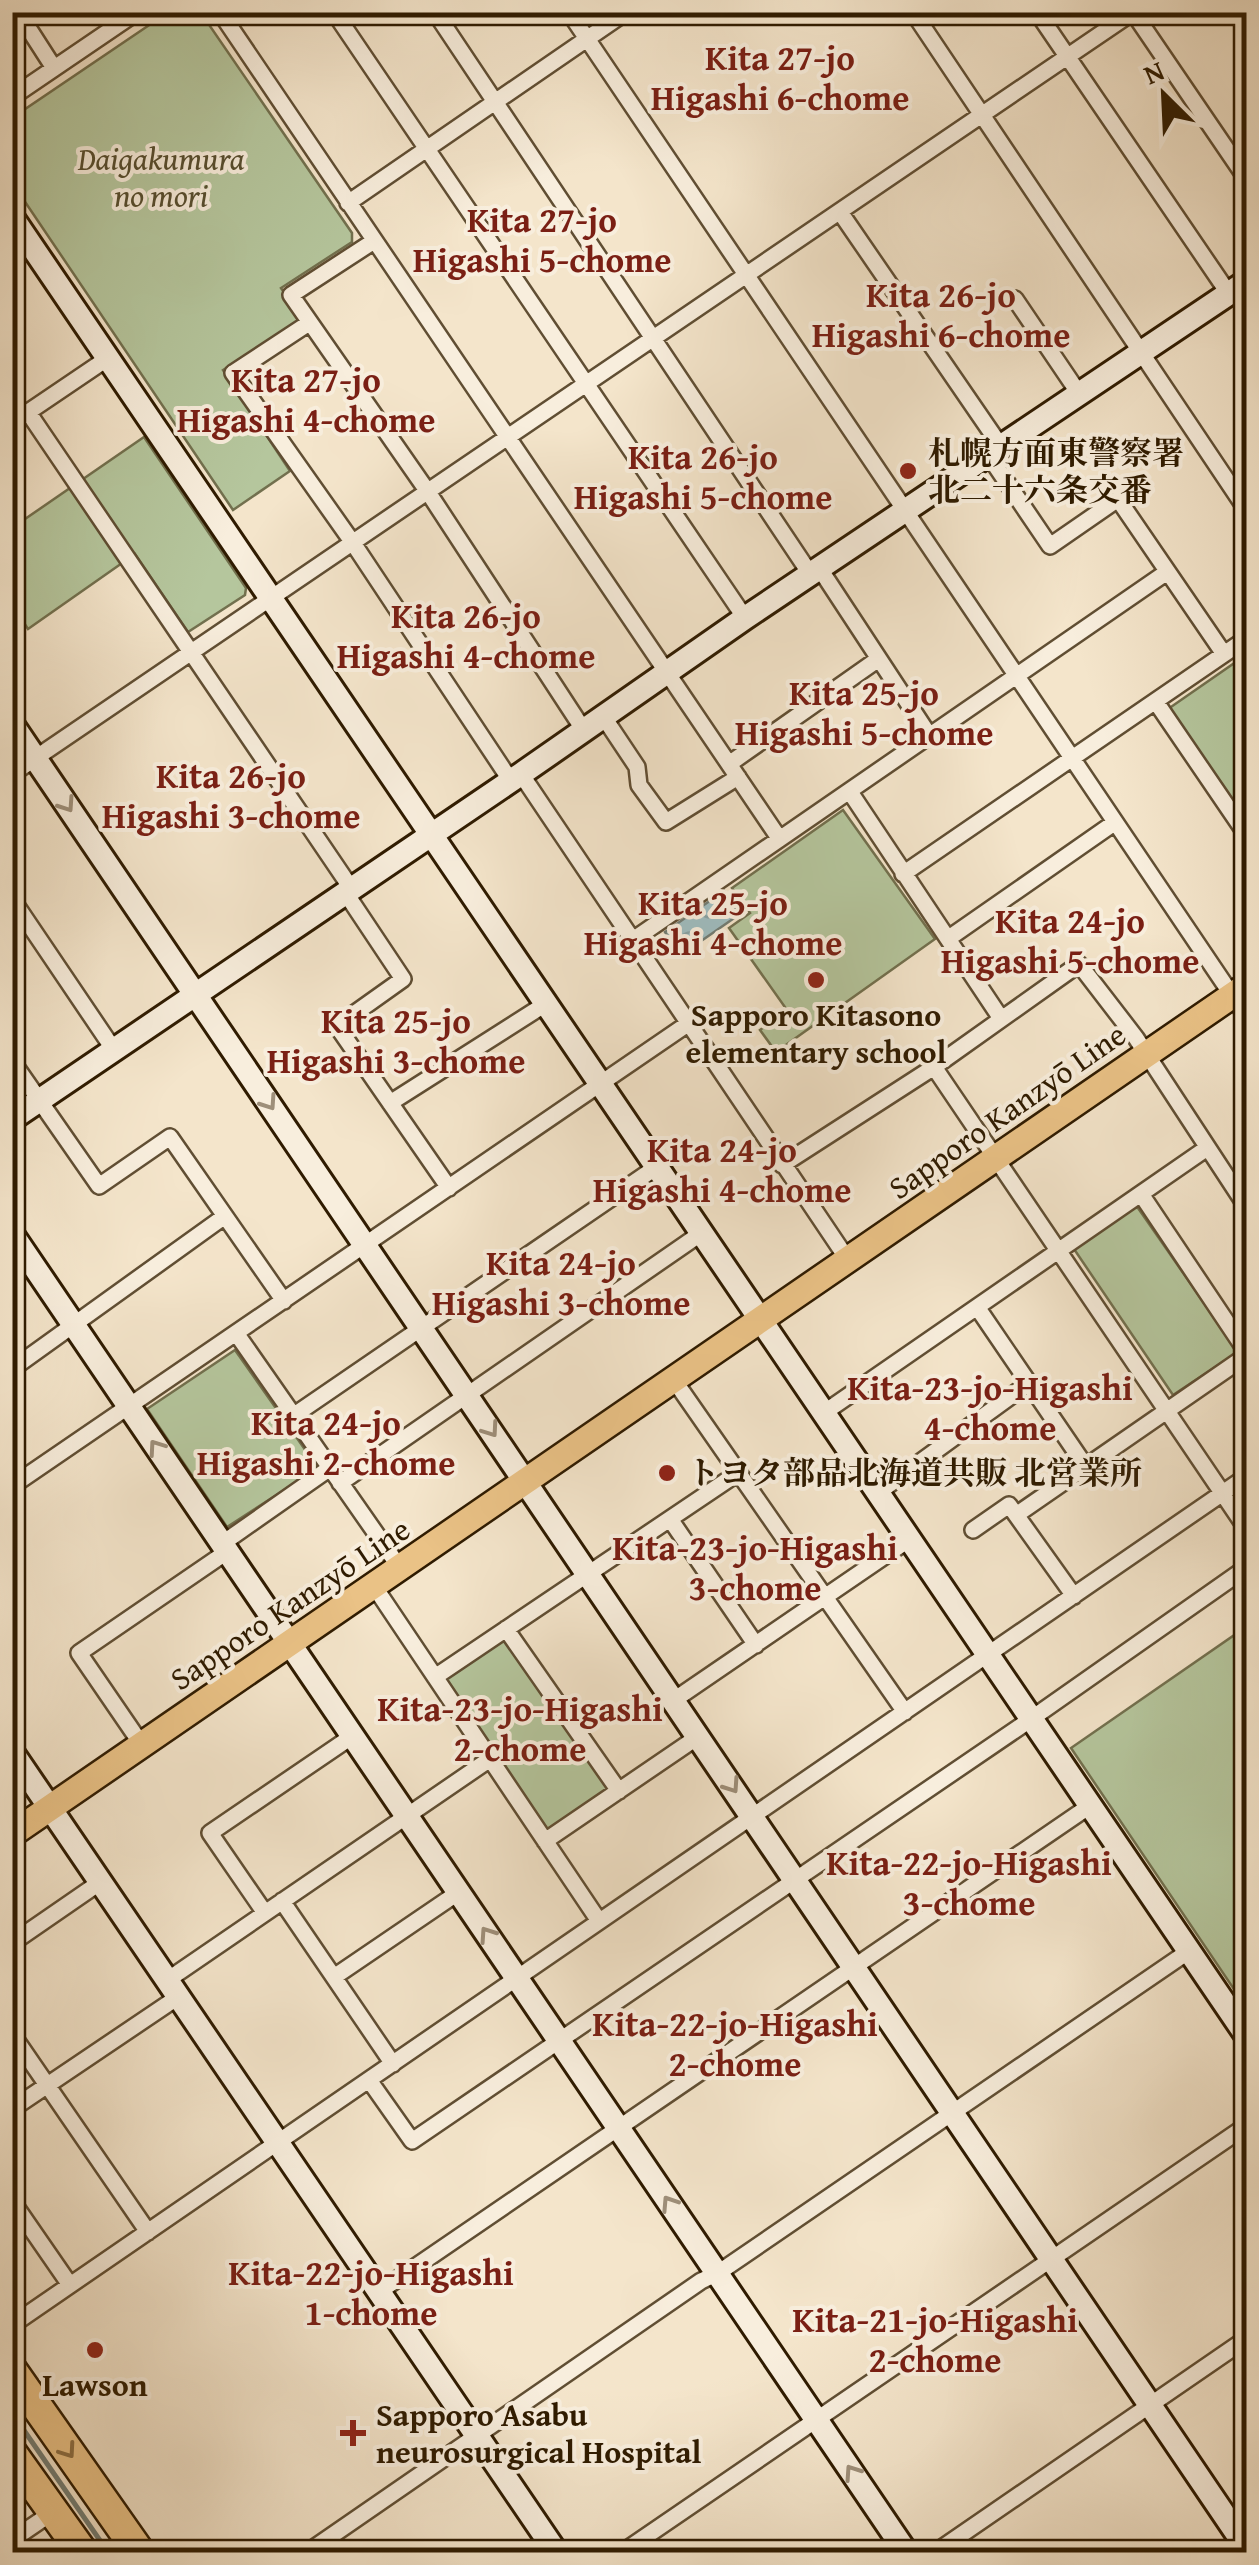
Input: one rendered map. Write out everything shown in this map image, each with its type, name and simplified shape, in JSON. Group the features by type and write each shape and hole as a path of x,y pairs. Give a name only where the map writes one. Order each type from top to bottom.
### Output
{"highway":[{"path":"12,2371 139,2552"},
{"path":"12,2454 82,2552"}],"main road":[{"name":"Sapporo Kanzyō Line","path":"12,1834 1146,1054 1242,999"}],"street":[{"path":"18,12 54,68"},
{"path":"12,97 137,12"},
{"path":"220,12 779,838"},
{"path":"334,12 746,618"},
{"path":"435,12 929,735"},
{"path":"569,12 1114,823 1242,999"},
{"path":"348,204 626,12"},
{"path":"913,12 1246,509"},
{"path":"12,1119 1238,288 1037,12"},
{"path":"12,774 1133,12 1246,178"},
{"path":"840,212 996,452 1050,546 1118,499 1224,654"},
{"path":"12,216 1246,2035"},
{"path":"374,241 291,295 593,722 637,767 639,786 666,822 877,660"},
{"path":"1015,299 1080,395"},
{"path":"309,322 233,372 633,940 848,1260"},
{"path":"12,423 108,358"},
{"path":"28,412 348,890 403,979 337,1026 449,1188"},
{"path":"633,940 1167,572"},
{"path":"903,874 1246,639"},
{"path":"1156,702 1246,834"},
{"path":"12,724 1246,2547"},
{"path":"850,792 1000,1017"},
{"path":"949,938 1114,823"},
{"path":"12,899 114,1050"},
{"path":"782,1166 934,1067 1079,964 1146,1054 1246,1206"},
{"path":"390,1103 547,1003"},
{"path":"12,1486 689,1023"},
{"path":"12,1061 99,1186 170,1137 284,1301"},
{"path":"934,1067 1246,1528"},
{"path":"825,1412 1207,1148"},
{"path":"293,1416 658,1166"},
{"path":"1016,1516 1246,1353 1141,1194"},
{"path":"12,1369 226,1216"},
{"path":"340,1483 703,1232"},
{"path":"12,1234 906,2552"},
{"path":"977,1308 1086,1467"},
{"path":"236,1333 400,1568"},
{"path":"674,1380 905,1712"},
{"path":"880,1492 1029,1383"},
{"path":"142,1745 79,1653 330,1468"},
{"path":"434,1677 738,1473"},
{"path":"12,2324 1246,1477"},
{"path":"973,1530 1009,1505 1074,1596"},
{"path":"670,1519 756,1645"},
{"path":"674,1700 911,1538"},
{"path":"370,2080 412,2142 1032,1719 1246,1568"},
{"path":"374,1586 599,1921"},
{"path":"506,1629 618,1791"},
{"path":"265,1913 210,1833 354,1735"},
{"path":"545,1841 699,1736"},
{"path":"12,1752 556,2552"},
{"path":"12,2109 47,2086 265,1913 490,1759"},
{"path":"380,2291 1091,1805"},
{"path":"12,1943 99,1883"},
{"path":"334,1977 458,1892"},
{"path":"282,1901 393,2064"},
{"path":"308,2552 1189,1951"},
{"path":"12,2034 148,2232"},
{"path":"623,2552 1246,2126"},
{"path":"12,2201 70,2285"},
{"path":"936,2552 1246,2339"},
{"path":"12,2540 53,2512"}],"green space":[{"name":"Daigakumura no mori","path":"167,13 201,13 352,233 352,242 281,288 299,314 297,322 223,370 290,471 233,510 13,184 12,118"},
{"path":"144,437 246,588 245,595 188,632 135,554 28,629 13,606 12,528"},
{"path":"1246,655 1246,825 1168,709"},
{"path":"843,810 935,939 776,1052 760,1030 787,1010 729,928 750,913 732,888"},
{"path":"1131,1207 1138,1208 1236,1349 1235,1354 1173,1395 1074,1249"},
{"path":"235,1350 318,1468 227,1527 147,1409"},
{"path":"1246,1627 1246,2007 1071,1748"},
{"path":"505,1637 610,1791 546,1832 442,1679"}],"water":[{"path":"724,891 740,914 681,955 665,932"}],"waterway":[{"path":"12,2413 108,2552"}],"place":[{"name":"札幌方面東警察署 北二十六条交番","path":"908,471"},
{"name":"Sapporo Kitasono elementary school","path":"816,980"},
{"name":"トヨタ部品北海道共販 北営業所","path":"667,1473"},
{"name":"Lawson","path":"95,2350"},
{"name":"Sapporo Asabu neurosurgical Hospital","path":"353,2433"}],"district":[{"name":"Kita 27-jo Higashi 6-chome","path":"780,78"},
{"name":"Kita 27-jo Higashi 5-chome","path":"542,240"},
{"name":"Kita 26-jo Higashi 6-chome","path":"941,315"},
{"name":"Kita 27-jo Higashi 4-chome","path":"306,400"},
{"name":"Kita 26-jo Higashi 5-chome","path":"703,477"},
{"name":"Kita 26-jo Higashi 4-chome","path":"466,636"},
{"name":"Kita 25-jo Higashi 5-chome","path":"864,713"},
{"name":"Kita 26-jo Higashi 3-chome","path":"231,796"},
{"name":"Kita 25-jo Higashi 4-chome","path":"713,923"},
{"name":"Kita 24-jo Higashi 5-chome","path":"1070,941"},
{"name":"Kita 25-jo Higashi 3-chome","path":"396,1041"},
{"name":"Kita 24-jo Higashi 4-chome","path":"722,1170"},
{"name":"Kita 24-jo Higashi 3-chome","path":"561,1283"},
{"name":"Kita-23-jo-Higashi 4-chome","path":"990,1408"},
{"name":"Kita 24-jo Higashi 2-chome","path":"326,1443"},
{"name":"Kita-23-jo-Higashi 3-chome","path":"755,1568"},
{"name":"Kita-23-jo-Higashi 2-chome","path":"520,1729"},
{"name":"Kita-22-jo-Higashi 3-chome","path":"969,1883"},
{"name":"Kita-22-jo-Higashi 2-chome","path":"735,2044"},
{"name":"Kita-22-jo-Higashi 1-chome","path":"371,2293"},
{"name":"Kita-21-jo-Higashi 2-chome","path":"935,2340"}]}
